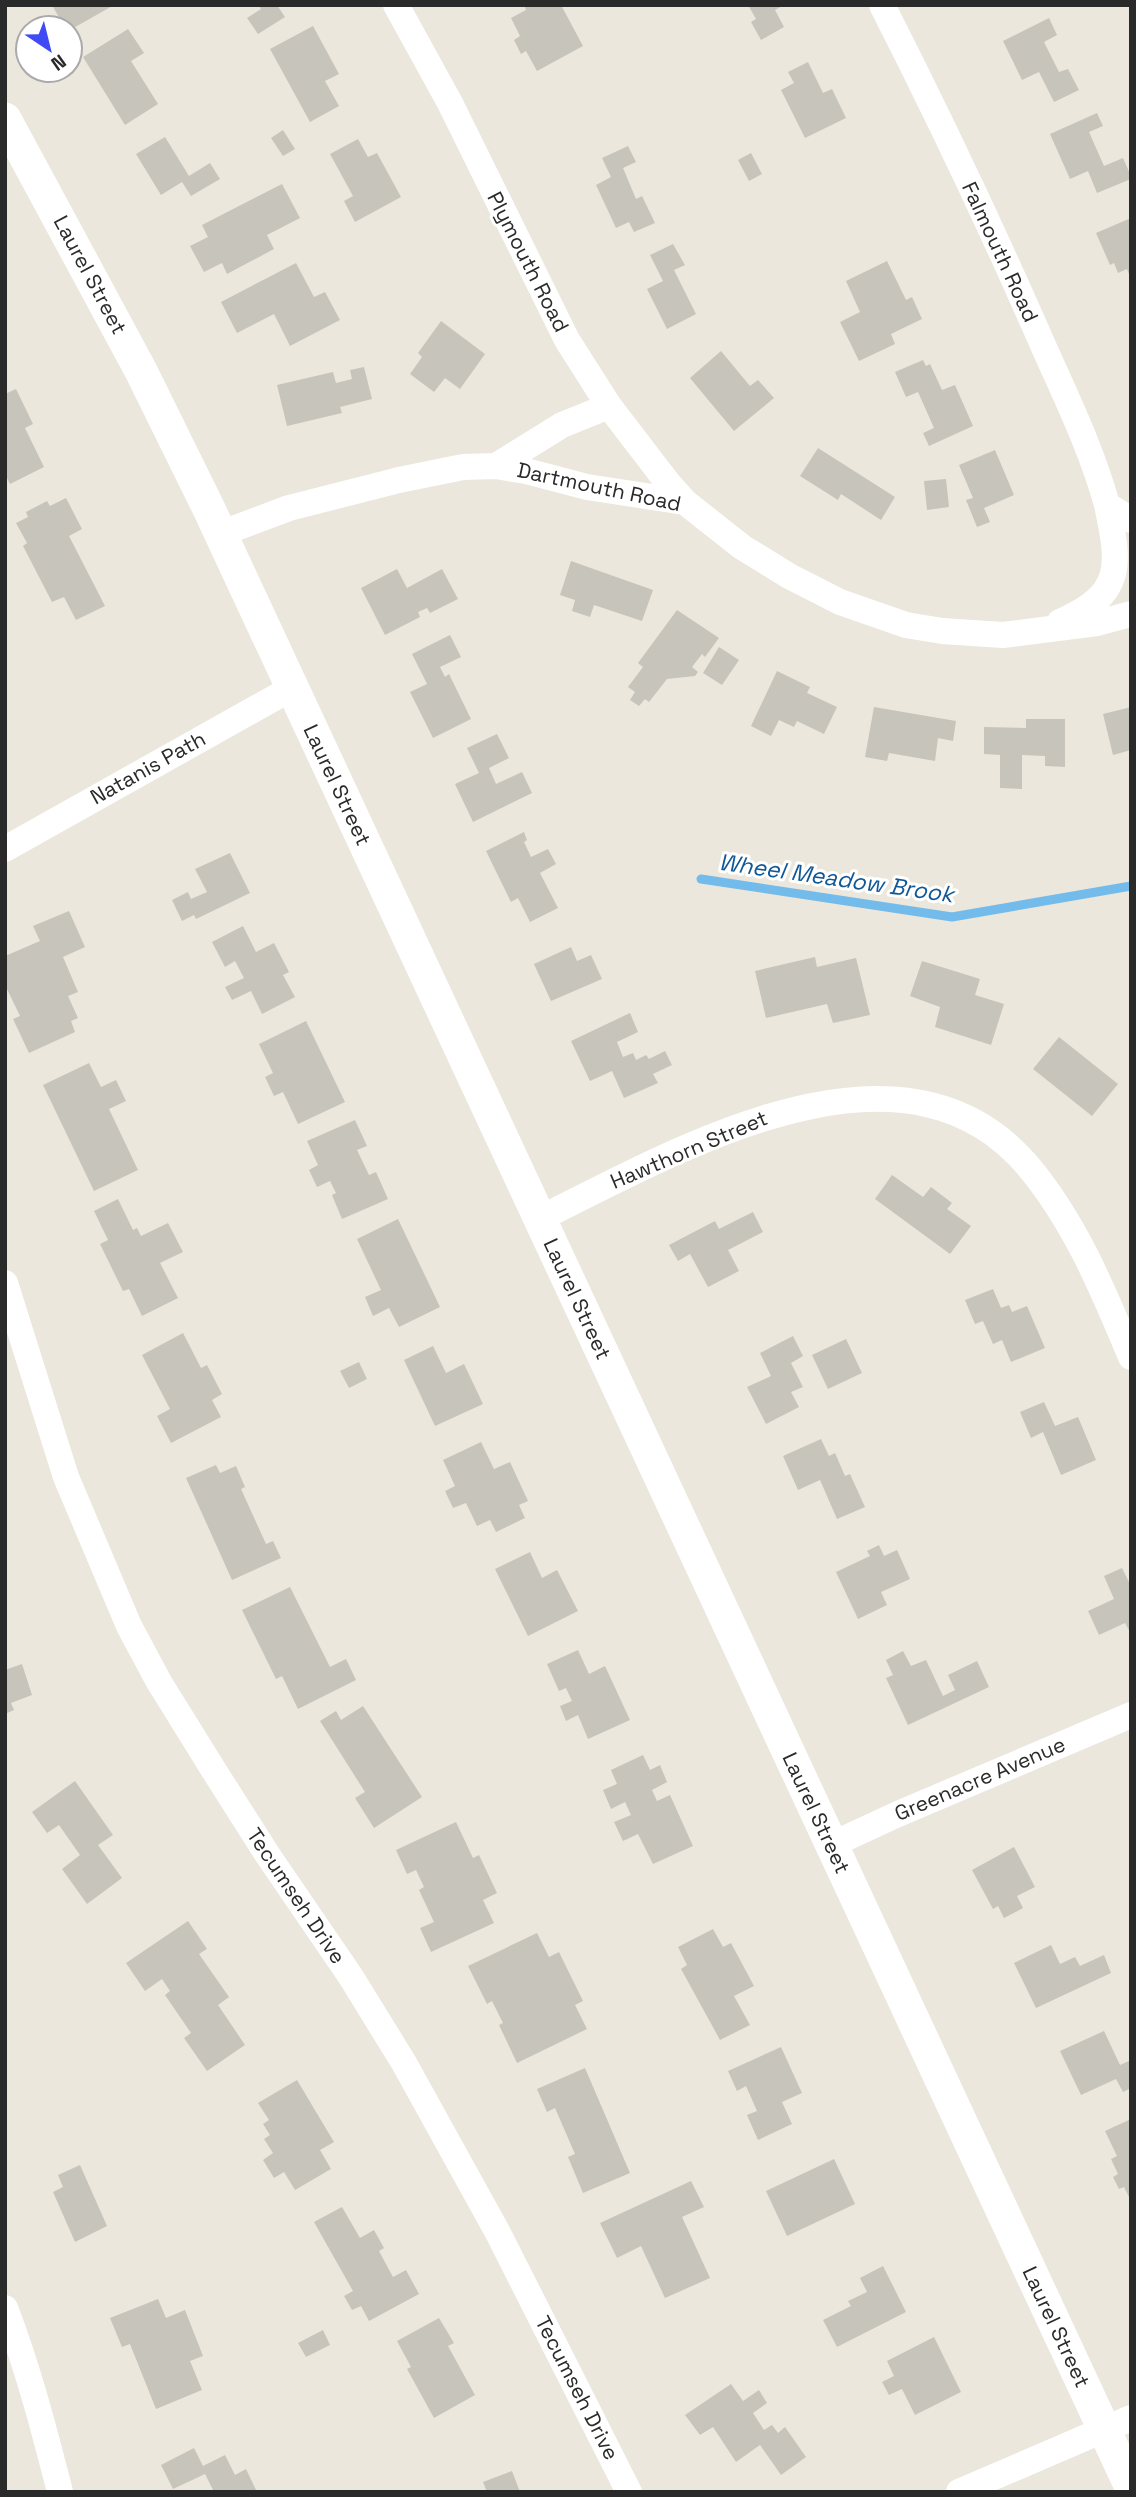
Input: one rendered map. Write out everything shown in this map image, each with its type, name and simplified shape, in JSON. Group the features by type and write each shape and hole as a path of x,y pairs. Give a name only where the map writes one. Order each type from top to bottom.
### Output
{"street":[{"name":"Plymouth Road","path":"396,5 450,103 567,340 609,406 651,463 685,502"},
{"name":"Falmouth Road","path":"882,5 1015,282 1091,456 1107,505 1114,548 1112,582 1097,599 1077,613 1055,624 1029,632"},
{"name":"Laurel Street","path":"5,119 141,371 220,534 831,1845 1117,2424 1131,2487"},
{"name":"Dartmouth Road","path":"496,466 562,425 609,406"},
{"name":"Dartmouth Road","path":"220,534 289,508 399,480 463,467 496,466 587,487 685,502 720,531 765,562 814,590 866,613 906,625 934,630 1003,635 1097,623 1131,614"},
{"path":"1107,505 1131,520"},
{"name":"Natanis Path","path":"5,849 292,688"},
{"name":"Hawthorn Street","path":"539,1219 696,1143 760,1118 793,1108 849,1100 877,1099 920,1103 941,1108 987,1131 1027,1165 1060,1209 1081,1246 1131,1357"},
{"name":"Tecumseh Drive","path":"5,1283 66,1477 129,1626 159,1682 218,1777 351,1977 404,2063 498,2233 629,2492"},
{"name":"Greenacre Avenue","path":"831,1845 1131,1715"},
{"path":"5,2308 21,2348 60,2492"},
{"path":"960,2492 1117,2424"}],"building":[{"path":"52,5 114,5 84,22 84,14 57,14"},
{"path":"258,5 277,5 285,17 258,34 247,18 261,9"},
{"path":"524,5 561,5 583,46 537,71 526,51 521,54 514,40 520,36 511,18 526,10"},
{"path":"748,5 784,5 775,10 784,27 761,40 751,22 756,19"},
{"path":"1049,18 1057,35 1044,42 1059,72 1068,69 1079,90 1054,102 1039,72 1022,80 1003,41"},
{"path":"313,26 339,74 325,81 339,106 310,122 270,49"},
{"path":"128,29 144,53 131,61 158,104 125,125 84,56"},
{"path":"808,62 823,93 832,89 846,118 805,138 781,90 794,83 788,72"},
{"path":"1097,113 1103,126 1089,132 1104,166 1123,158 1131,179 1097,193 1088,171 1070,179 1050,134"},
{"path":"283,130 295,149 283,156 271,138"},
{"path":"165,137 189,176 210,163 220,179 191,196 182,182 161,195 136,154"},
{"path":"358,139 368,157 377,153 401,197 355,222 344,201 353,196 330,154"},
{"path":"628,146 636,162 623,168 636,199 642,196 655,223 634,232 629,222 616,228 596,185 611,177 602,158"},
{"path":"751,153 762,174 749,181 738,160"},
{"path":"282,184 300,218 267,235 274,249 227,274 222,263 204,272 190,246 208,237 202,225"},
{"path":"1131,218 1131,279 1127,269 1118,273 1114,263 1110,265 1096,233"},
{"path":"673,244 685,265 674,270 696,314 667,329 647,289 663,281 650,255"},
{"path":"887,261 906,300 912,297 922,319 891,334 895,344 859,361 840,322 860,312 846,281"},
{"path":"296,263 314,297 325,292 340,320 290,346 274,314 237,333 221,302"},
{"path":"441,321 485,354 460,389 445,378 434,392 410,374 422,357 418,353"},
{"path":"721,351 750,386 758,380 774,398 734,431 690,378"},
{"path":"923,360 926,366 930,364 942,390 955,385 973,426 929,446 923,433 934,428 918,392 906,397 895,372"},
{"path":"364,367 372,399 340,407 342,413 287,426 277,385 333,372 336,383 352,379 350,370"},
{"path":"16,389 33,424 25,428 44,467 10,484 5,474 5,394"},
{"path":"818,448 895,497 881,520 841,494 838,500 800,476"},
{"path":"995,450 1014,495 984,508 990,522 977,527 966,500 973,498 959,465"},
{"path":"946,479 949,507 927,510 924,481"},
{"path":"66,498 82,529 69,536 105,606 76,620 64,597 52,602 23,546 27,543 16,523 28,517 26,512 47,501 50,506"},
{"path":"571,561 653,590 642,621 594,605 590,617 572,611 575,600 560,595"},
{"path":"397,569 407,588 442,569 458,599 430,613 427,608 418,612 420,617 385,635 361,588"},
{"path":"677,610 719,638 705,657 702,654 692,667 698,672 695,676 667,679 649,702 645,699 639,706 630,700 635,692 628,687 643,667 638,663"},
{"path":"450,635 461,657 440,667 445,677 449,674 471,719 433,738 410,692 427,684 412,654"},
{"path":"719,647 739,660 722,685 703,673"},
{"path":"777,671 810,687 807,693 837,707 824,734 797,721 794,727 779,720 771,736 751,726"},
{"path":"874,707 956,721 953,741 938,738 935,761 889,753 887,761 865,757"},
{"path":"1131,707 1131,750 1113,755 1103,714"},
{"path":"1026,719 1065,719 1065,767 1045,766 1045,756 1022,755 1022,789 1000,788 1000,755 984,754 984,727 1026,728"},
{"path":"497,734 509,758 489,768 496,784 522,772 532,793 473,822 455,784 479,773 467,748"},
{"path":"524,832 527,840 524,842 531,857 548,849 556,864 540,873 558,908 530,922 518,898 511,902 486,851"},
{"path":"230,853 250,893 196,919 194,915 182,921 172,900 188,892 191,899 207,892 195,869"},
{"path":"69,911 85,947 63,957 78,992 68,996 78,1018 71,1021 75,1032 29,1053 13,1019 20,1016 5,985 5,956 40,941 33,926"},
{"path":"243,926 256,952 274,943 289,972 283,975 295,997 262,1014 251,991 232,1000 225,987 244,978 235,961 225,967 212,942"},
{"path":"571,947 577,961 591,955 602,979 551,1001 534,964"},
{"path":"815,957 817,967 856,958 870,1015 833,1023 827,1004 766,1018 755,971"},
{"path":"922,961 980,979 975,995 1004,1004 991,1045 935,1027 940,1007 910,996"},
{"path":"630,1013 638,1032 617,1042 623,1057 633,1053 636,1060 646,1055 649,1059 665,1051 672,1065 653,1074 658,1083 624,1098 612,1071 590,1081 571,1041"},
{"path":"306,1021 345,1102 298,1124 283,1092 274,1096 265,1077 273,1073 259,1044"},
{"path":"1059,1037 1118,1084 1092,1116 1033,1069"},
{"path":"89,1063 101,1087 116,1080 126,1101 109,1109 138,1170 94,1191 43,1085"},
{"path":"355,1120 367,1146 357,1150 369,1175 376,1172 388,1199 342,1219 332,1195 336,1193 330,1181 317,1187 309,1170 318,1165 307,1141"},
{"path":"892,1175 923,1197 931,1187 952,1203 947,1209 971,1226 950,1254 875,1199"},
{"path":"118,1199 133,1230 137,1228 141,1236 168,1223 183,1252 160,1263 178,1298 142,1316 129,1289 123,1291 100,1244 108,1240 94,1211"},
{"path":"753,1212 763,1232 728,1250 739,1271 708,1287 690,1254 678,1261 669,1245 715,1221 719,1229"},
{"path":"398,1219 440,1307 399,1327 389,1308 373,1316 365,1297 381,1290 357,1239"},
{"path":"993,1289 1001,1308 1009,1305 1012,1312 1027,1306 1045,1348 1011,1362 1002,1340 993,1344 983,1321 975,1324 965,1300"},
{"path":"183,1333 201,1368 207,1365 222,1394 212,1400 221,1417 171,1443 157,1416 170,1409 142,1355"},
{"path":"793,1336 803,1356 791,1363 803,1387 791,1392 799,1407 766,1424 747,1387 771,1376 760,1353"},
{"path":"846,1339 862,1373 828,1389 812,1355"},
{"path":"433,1346 446,1373 464,1364 483,1404 435,1426 404,1360"},
{"path":"359,1362 367,1379 349,1388 340,1371"},
{"path":"1044,1402 1055,1426 1078,1417 1096,1460 1061,1475 1043,1432 1031,1438 1020,1412"},
{"path":"821,1439 829,1456 835,1453 845,1476 850,1474 865,1507 837,1519 820,1480 798,1490 783,1456"},
{"path":"481,1442 494,1469 510,1462 528,1501 519,1505 525,1518 496,1532 490,1520 477,1526 466,1503 453,1508 445,1491 455,1486 443,1460"},
{"path":"216,1465 220,1473 236,1466 245,1487 241,1489 266,1544 273,1541 281,1558 232,1580 186,1478"},
{"path":"879,1545 884,1556 897,1550 910,1579 881,1592 887,1605 858,1619 836,1572 870,1556 867,1551"},
{"path":"530,1552 542,1578 557,1570 578,1611 528,1636 495,1569"},
{"path":"1122,1568 1131,1586 1131,1634 1125,1623 1099,1635 1088,1611 1114,1599 1104,1576"},
{"path":"290,1587 330,1667 346,1659 356,1680 298,1709 282,1676 276,1679 242,1610"},
{"path":"578,1650 589,1674 605,1666 630,1720 588,1739 578,1715 566,1721 560,1706 572,1701 566,1688 559,1691 547,1664"},
{"path":"903,1651 911,1666 926,1660 943,1696 955,1690 948,1675 977,1661 989,1687 908,1725 886,1678 893,1675 886,1660"},
{"path":"22,1664 32,1695 11,1703 14,1710 5,1714 5,1670"},
{"path":"363,1706 422,1797 374,1828 355,1798 365,1792 320,1721 336,1711 341,1720"},
{"path":"643,1755 650,1770 660,1765 667,1782 652,1790 657,1801 670,1795 693,1846 653,1864 638,1834 623,1841 614,1822 631,1815 625,1802 611,1809 603,1790 617,1784 611,1770"},
{"path":"75,1781 113,1835 98,1845 122,1878 87,1904 62,1869 80,1855 59,1825 47,1833 32,1812"},
{"path":"456,1822 473,1858 479,1855 497,1893 483,1900 494,1923 431,1952 420,1928 434,1922 419,1890 424,1887 416,1870 407,1874 396,1850"},
{"path":"1014,1847 1035,1887 1017,1896 1023,1908 1004,1918 998,1906 993,1909 972,1870"},
{"path":"188,1921 207,1949 199,1954 229,1997 218,2005 245,2045 207,2071 184,2038 191,2033 165,1995 170,1991 162,1979 145,1991 126,1963"},
{"path":"713,1929 723,1947 731,1943 754,1986 734,1996 750,2025 720,2040 681,1969 687,1965 678,1947"},
{"path":"537,1933 549,1957 559,1952 583,2001 575,2005 587,2029 517,2063 499,2025 503,2023 492,2001 487,2004 468,1966"},
{"path":"1051,1945 1060,1964 1075,1957 1080,1966 1104,1955 1111,1973 1036,2008 1014,1963"},
{"path":"1104,2031 1120,2065 1131,2060 1131,2088 1123,2092 1116,2079 1081,2095 1060,2051"},
{"path":"781,2047 802,2093 782,2102 792,2124 758,2140 747,2115 757,2111 746,2086 737,2091 728,2071"},
{"path":"585,2068 630,2173 583,2193 568,2157 575,2154 555,2108 547,2112 537,2089"},
{"path":"297,2080 334,2142 320,2150 331,2169 295,2190 284,2172 274,2178 263,2160 273,2153 264,2139 270,2135 263,2124 269,2120 258,2103"},
{"path":"1131,2119 1131,2201 1124,2187 1119,2189 1113,2177 1118,2174 1111,2159 1117,2156 1105,2131"},
{"path":"834,2159 855,2204 787,2236 766,2191"},
{"path":"80,2165 107,2226 75,2242 53,2192 63,2187 58,2175"},
{"path":"691,2181 704,2207 682,2217 710,2278 665,2298 641,2246 617,2258 600,2223"},
{"path":"342,2207 360,2238 374,2230 384,2248 379,2251 393,2277 406,2270 419,2294 369,2321 361,2306 352,2310 344,2296 353,2291 314,2222"},
{"path":"883,2266 906,2312 837,2347 823,2320 851,2306 848,2301 867,2292 860,2278"},
{"path":"158,2299 166,2318 185,2310 203,2356 190,2361 202,2390 156,2409 130,2344 122,2347 110,2318"},
{"path":"439,2318 454,2343 448,2346 475,2395 434,2418 407,2369 411,2367 397,2341"},
{"path":"323,2330 330,2345 306,2357 298,2343"},
{"path":"934,2337 961,2392 915,2415 902,2389 889,2395 882,2382 894,2376 887,2361"},
{"path":"731,2384 743,2401 759,2390 767,2403 753,2413 764,2430 772,2425 778,2433 785,2427 806,2457 781,2475 760,2445 736,2462 713,2427 700,2435 685,2415"},
{"path":"194,2448 203,2466 225,2455 235,2475 246,2469 257,2492 214,2492 205,2474 173,2489 161,2465"},
{"path":"512,2471 520,2492 487,2492 483,2482"}],"waterway":[{"name":"Wheel Meadow Brook","path":"701,879 952,917 1131,886"}]}
